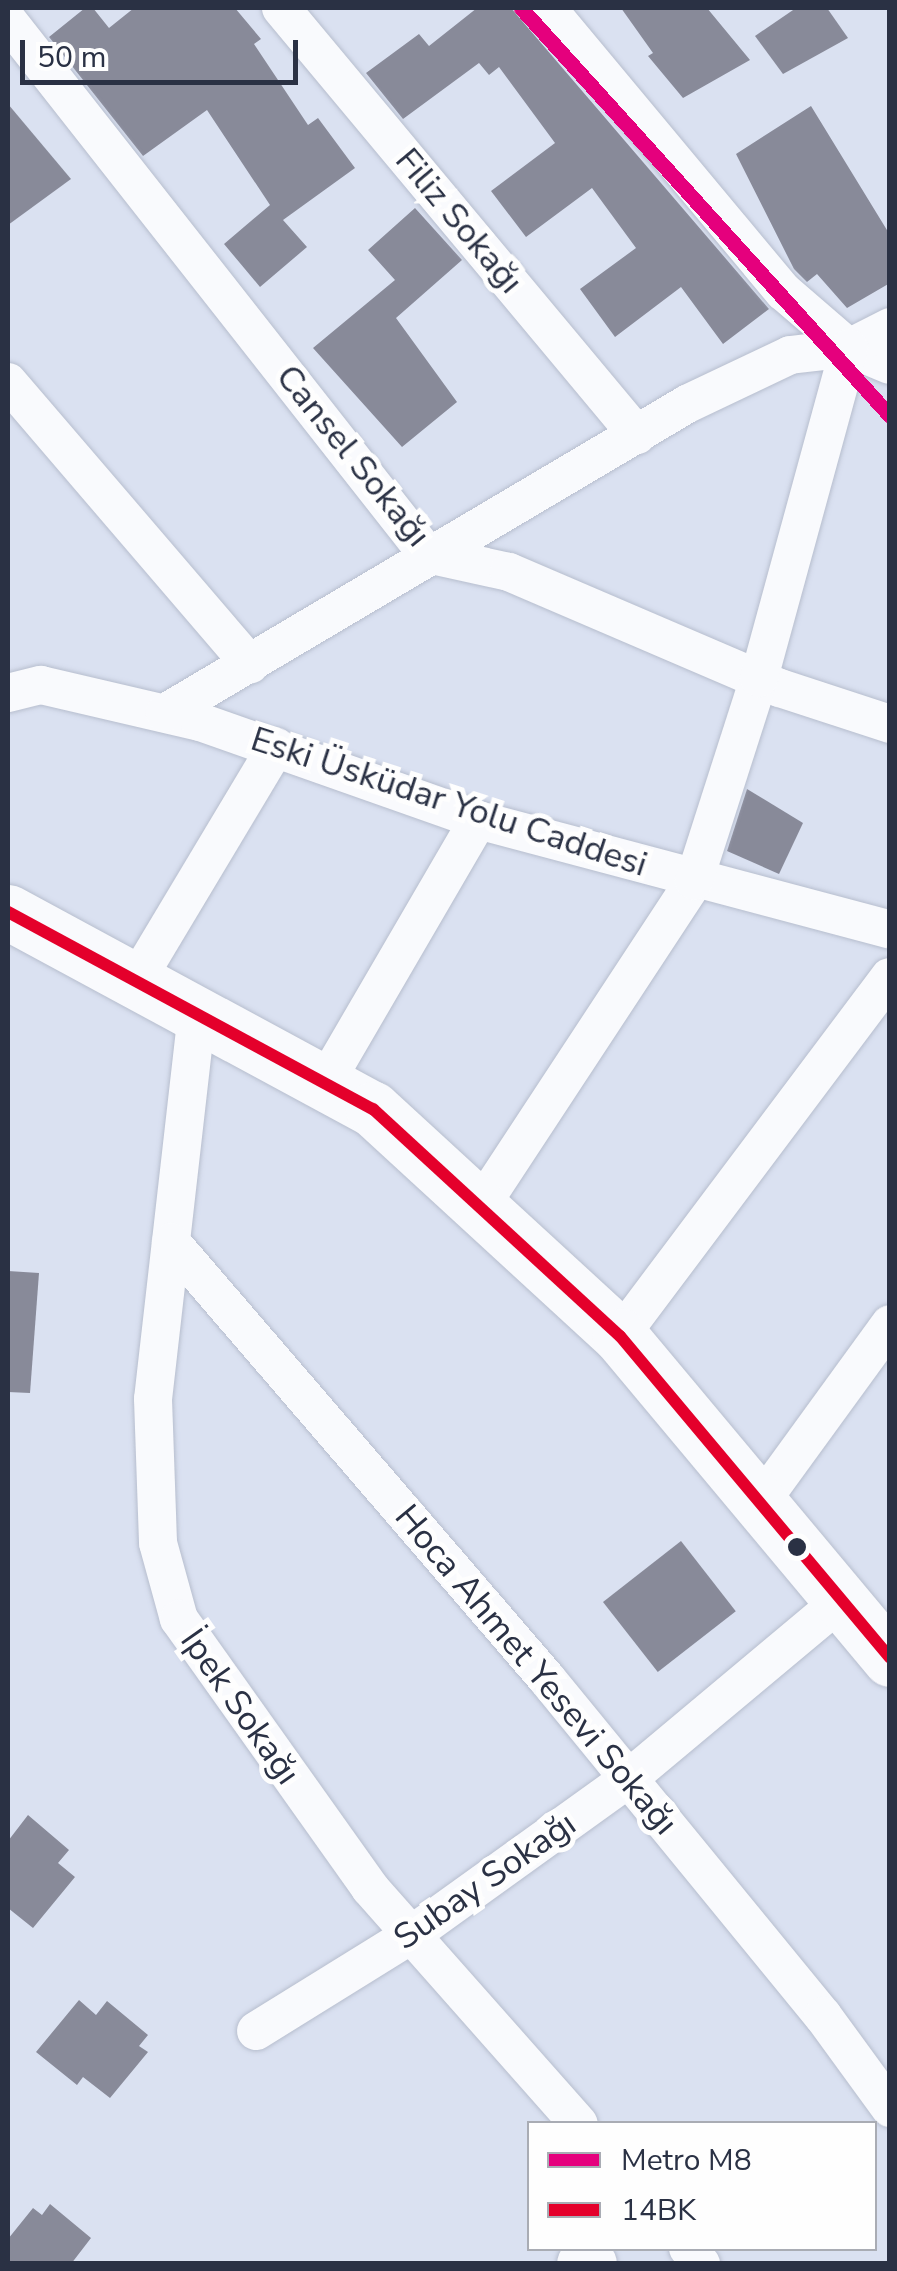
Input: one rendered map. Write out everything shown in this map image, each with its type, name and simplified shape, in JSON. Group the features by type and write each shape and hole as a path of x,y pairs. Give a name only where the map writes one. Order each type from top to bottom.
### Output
{"street":[{"name":"Filiz Sokağı","path":"281,8 637,434"},
{"path":"547,8 784,292 848,348 890,364"},
{"name":"Cansel Sokağı","path":"8,21 427,554 508,572 759,678 890,724"},
{"path":"165,713 427,554 637,434 790,355 848,348 890,327"},
{"path":"480,1207 694,881 759,678 848,348"},
{"path":"8,382 250,664"},
{"name":"Eski Üsküdar Yolu Caddesi","path":"8,693 41,685 165,713 276,747 478,820 520,826 694,881 890,930"},
{"path":"136,981 276,747"},
{"path":"325,1083 478,820"},
{"path":"8,912 373,1109 620,1336 890,1659"},
{"path":"620,1336 890,976"},
{"name":"İpek Sokağı","path":"197,1014 153,1399 158,1543 179,1619 370,1888 576,2121"},
{"name":"Hoca Ahmet Yesevi Sokağı","path":"171,1242 628,1779 890,2108"},
{"path":"760,1503 890,1324"},
{"name":"Subay Sokağı","path":"256,2031 411,1935 628,1779 842,1601"}],"building":[{"path":"85,8 93,8 109,28 134,8 235,8 261,39 254,44 308,125 318,118 355,168 283,220 307,247 260,287 224,244 270,205 207,110 143,156 49,37"},
{"path":"477,8 511,8 769,309 723,344 681,287 615,337 580,289 636,248 592,188 526,237 491,191 555,143 499,67 489,75 479,63 403,119 366,73 419,34 429,46"},
{"path":"621,8 707,8 750,60 683,98 648,56 653,53"},
{"path":"796,8 827,8 848,38 783,74 755,36"},
{"path":"8,104 71,179 8,225"},
{"path":"811,106 890,235 890,283 847,308 817,274 807,282 794,269 736,154"},
{"path":"415,208 462,260 396,318 457,402 402,447 313,348 395,280 368,250"},
{"path":"747,789 803,823 779,874 727,851"},
{"path":"8,1271 39,1273 30,1393 8,1392"},
{"path":"681,1541 736,1611 658,1672 603,1602"},
{"path":"28,1815 69,1850 58,1863 75,1877 33,1928 8,1908 8,1841"},
{"path":"79,2000 96,2015 107,2001 148,2035 139,2046 148,2052 110,2098 83,2077 77,2085 36,2052"},
{"path":"50,2204 91,2238 71,2264 8,2264 8,2239 33,2208 42,2215"}],"metro line":[{"name":"M8","path":"521,8 890,416"}],"transit line":[{"name":"14BK","path":"8,912 373,1109 620,1336 890,1658"}]}
